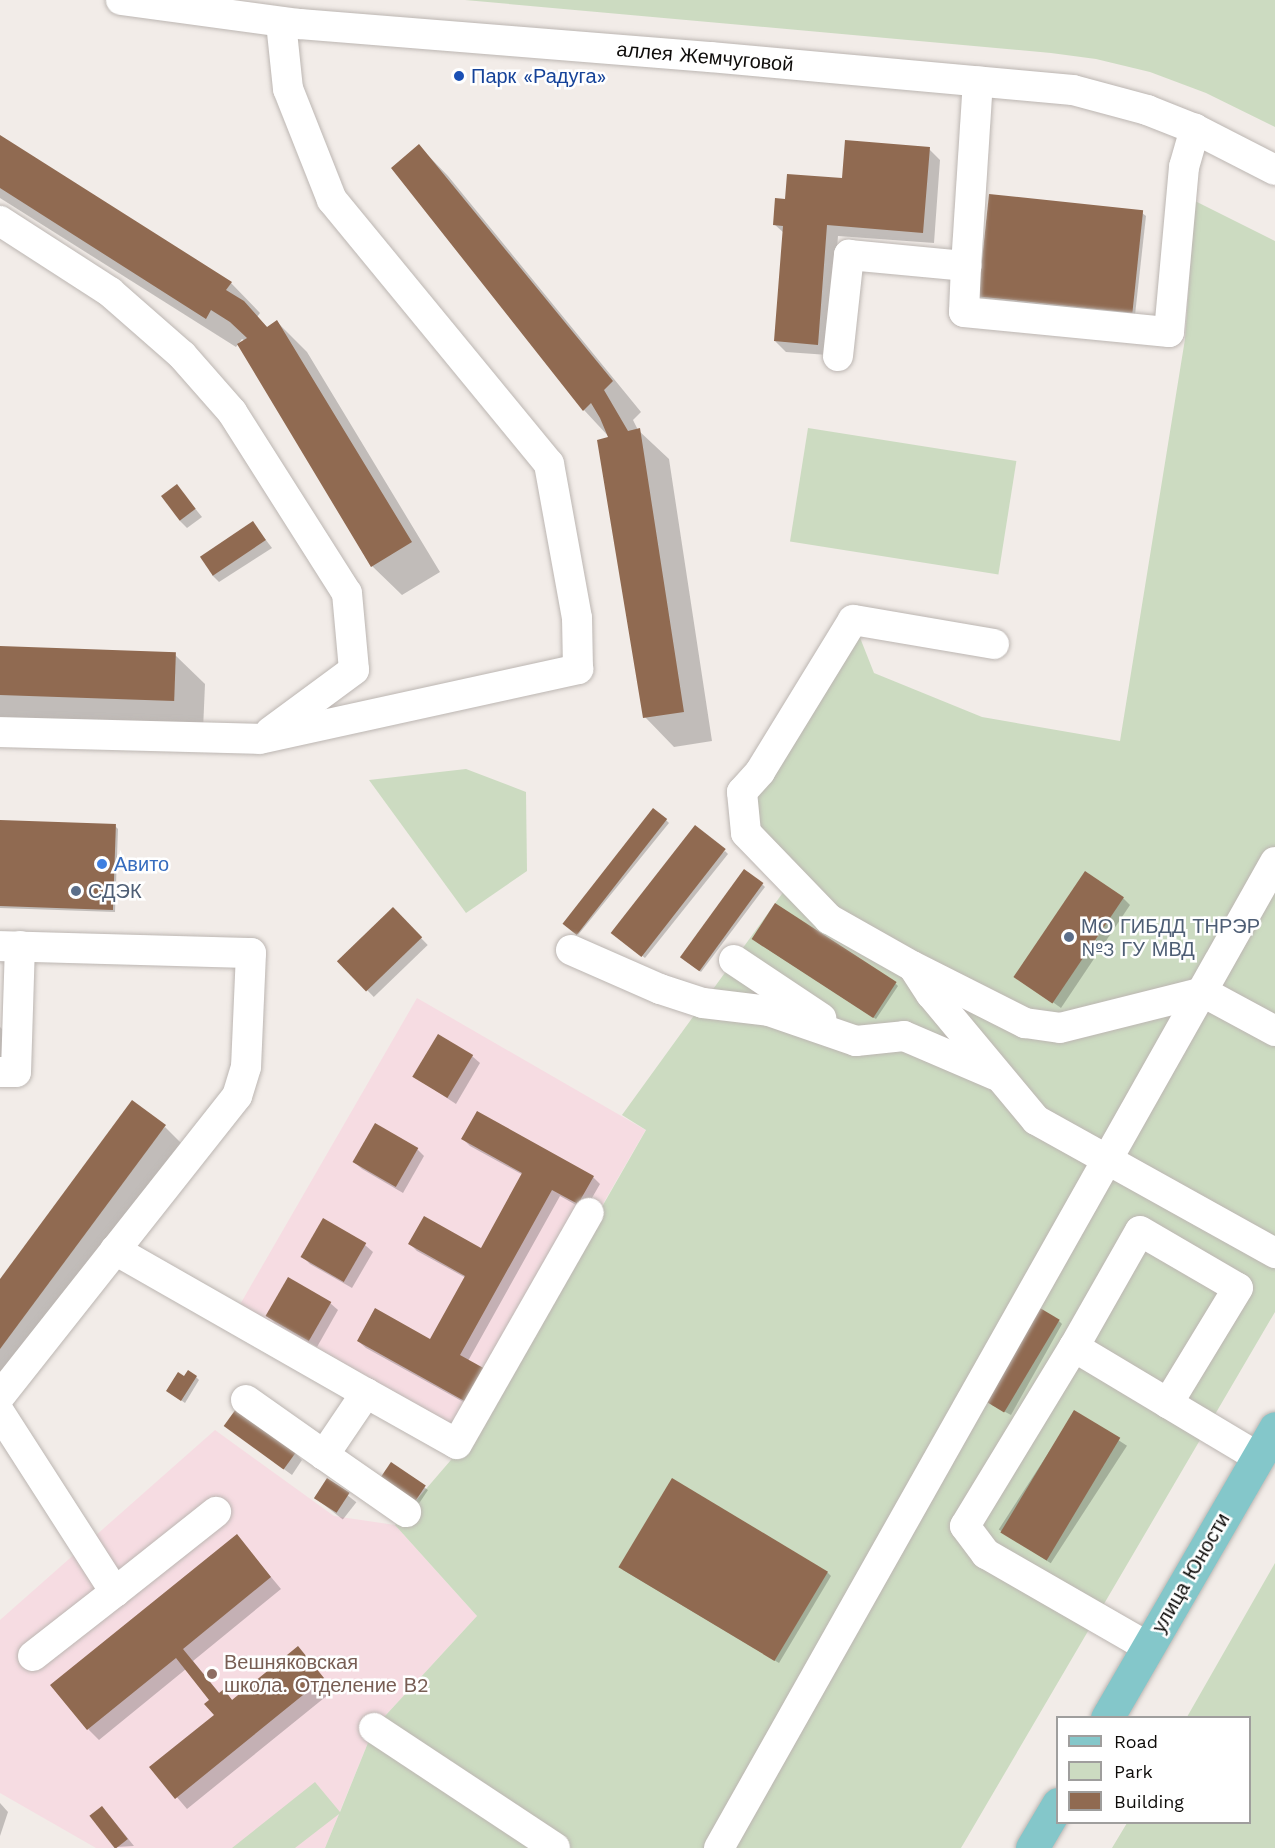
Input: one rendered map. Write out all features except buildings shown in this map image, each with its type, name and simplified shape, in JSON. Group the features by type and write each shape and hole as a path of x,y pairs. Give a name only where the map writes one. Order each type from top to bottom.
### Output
{"main road":[{"name":"улица Юности","path":"1108,1716 1275,1428"},
{"path":"1032,1848 1056,1807"}],"street":[{"name":"аллея Жемчуговой","path":"121,0 281,22 1073,90 1147,110 1196,129 1275,170"},
{"path":"0,732 260,739 578,669 577,618 549,464 332,200 288,89 281,22"},
{"path":"978,81 964,312 1169,332 1184,167 1196,129"},
{"path":"0,221 110,292 182,355 232,412 347,593 354,670 260,739"},
{"path":"838,356 849,255 966,266"},
{"path":"994,644 853,620 760,772 742,792 746,833 829,919 912,966 1025,1023 1060,1028 1203,992 1275,1031"},
{"path":"719,1848 1275,862"},
{"path":"0,1072 16,1072 10,946 251,953 246,1068 237,1096 0,1396"},
{"path":"571,950 660,988 692,999 769,1011 856,1041 904,1036 1001,1077"},
{"path":"734,960 856,1041"},
{"path":"912,966 931,994 1036,1120 1275,1254"},
{"path":"116,1250 457,1444 589,1213"},
{"path":"1148,1647 986,1554 965,1526 1074,1347 1140,1231 1238,1288 1168,1403"},
{"path":"1074,1347 1258,1457"},
{"path":"324,1455 366,1393"},
{"path":"246,1400 406,1512"},
{"path":"0,1413 114,1592"},
{"path":"33,1656 216,1512"},
{"path":"374,1728 555,1848"}],"shaded area":[{"path":"417,998 646,1130 467,1439 239,1307"},
{"name":"Вешняковская школа. Отделение В2","path":"215,1430 334,1516 395,1525 477,1616 374,1728 325,1848 96,1848 0,1793 0,1620"}],"green space":[{"path":"465,0 1275,0 1275,127 1206,93 1150,72 1096,59"},
{"path":"1195,201 1275,241 1275,1312 961,1848 325,1848 339,1814 295,1848 232,1848 315,1782 340,1812 374,1728 477,1616 395,1525 469,1439 646,1130 622,1115 792,880 746,833 742,792 853,620 874,673 982,717 1120,741 1185,339"},
{"path":"808,428 1016,461 998,575 790,542"},
{"path":"466,769 526,792 527,871 466,913 369,780"},
{"path":"1275,1563 1275,1848 1112,1848 1126,1824 1251,1824 1251,1716 1188,1716"}],"place":[{"name":"Парк «Радуга»","path":"459,76"},
{"name":"Авито","path":"102,864"},
{"name":"СДЭК","path":"76,891"},
{"name":"МО ГИБДД ТНРЭР №3 ГУ МВД","path":"1069,937"},
{"name":"Вешняковская школа. Отделение В2","path":"212,1674"}]}
